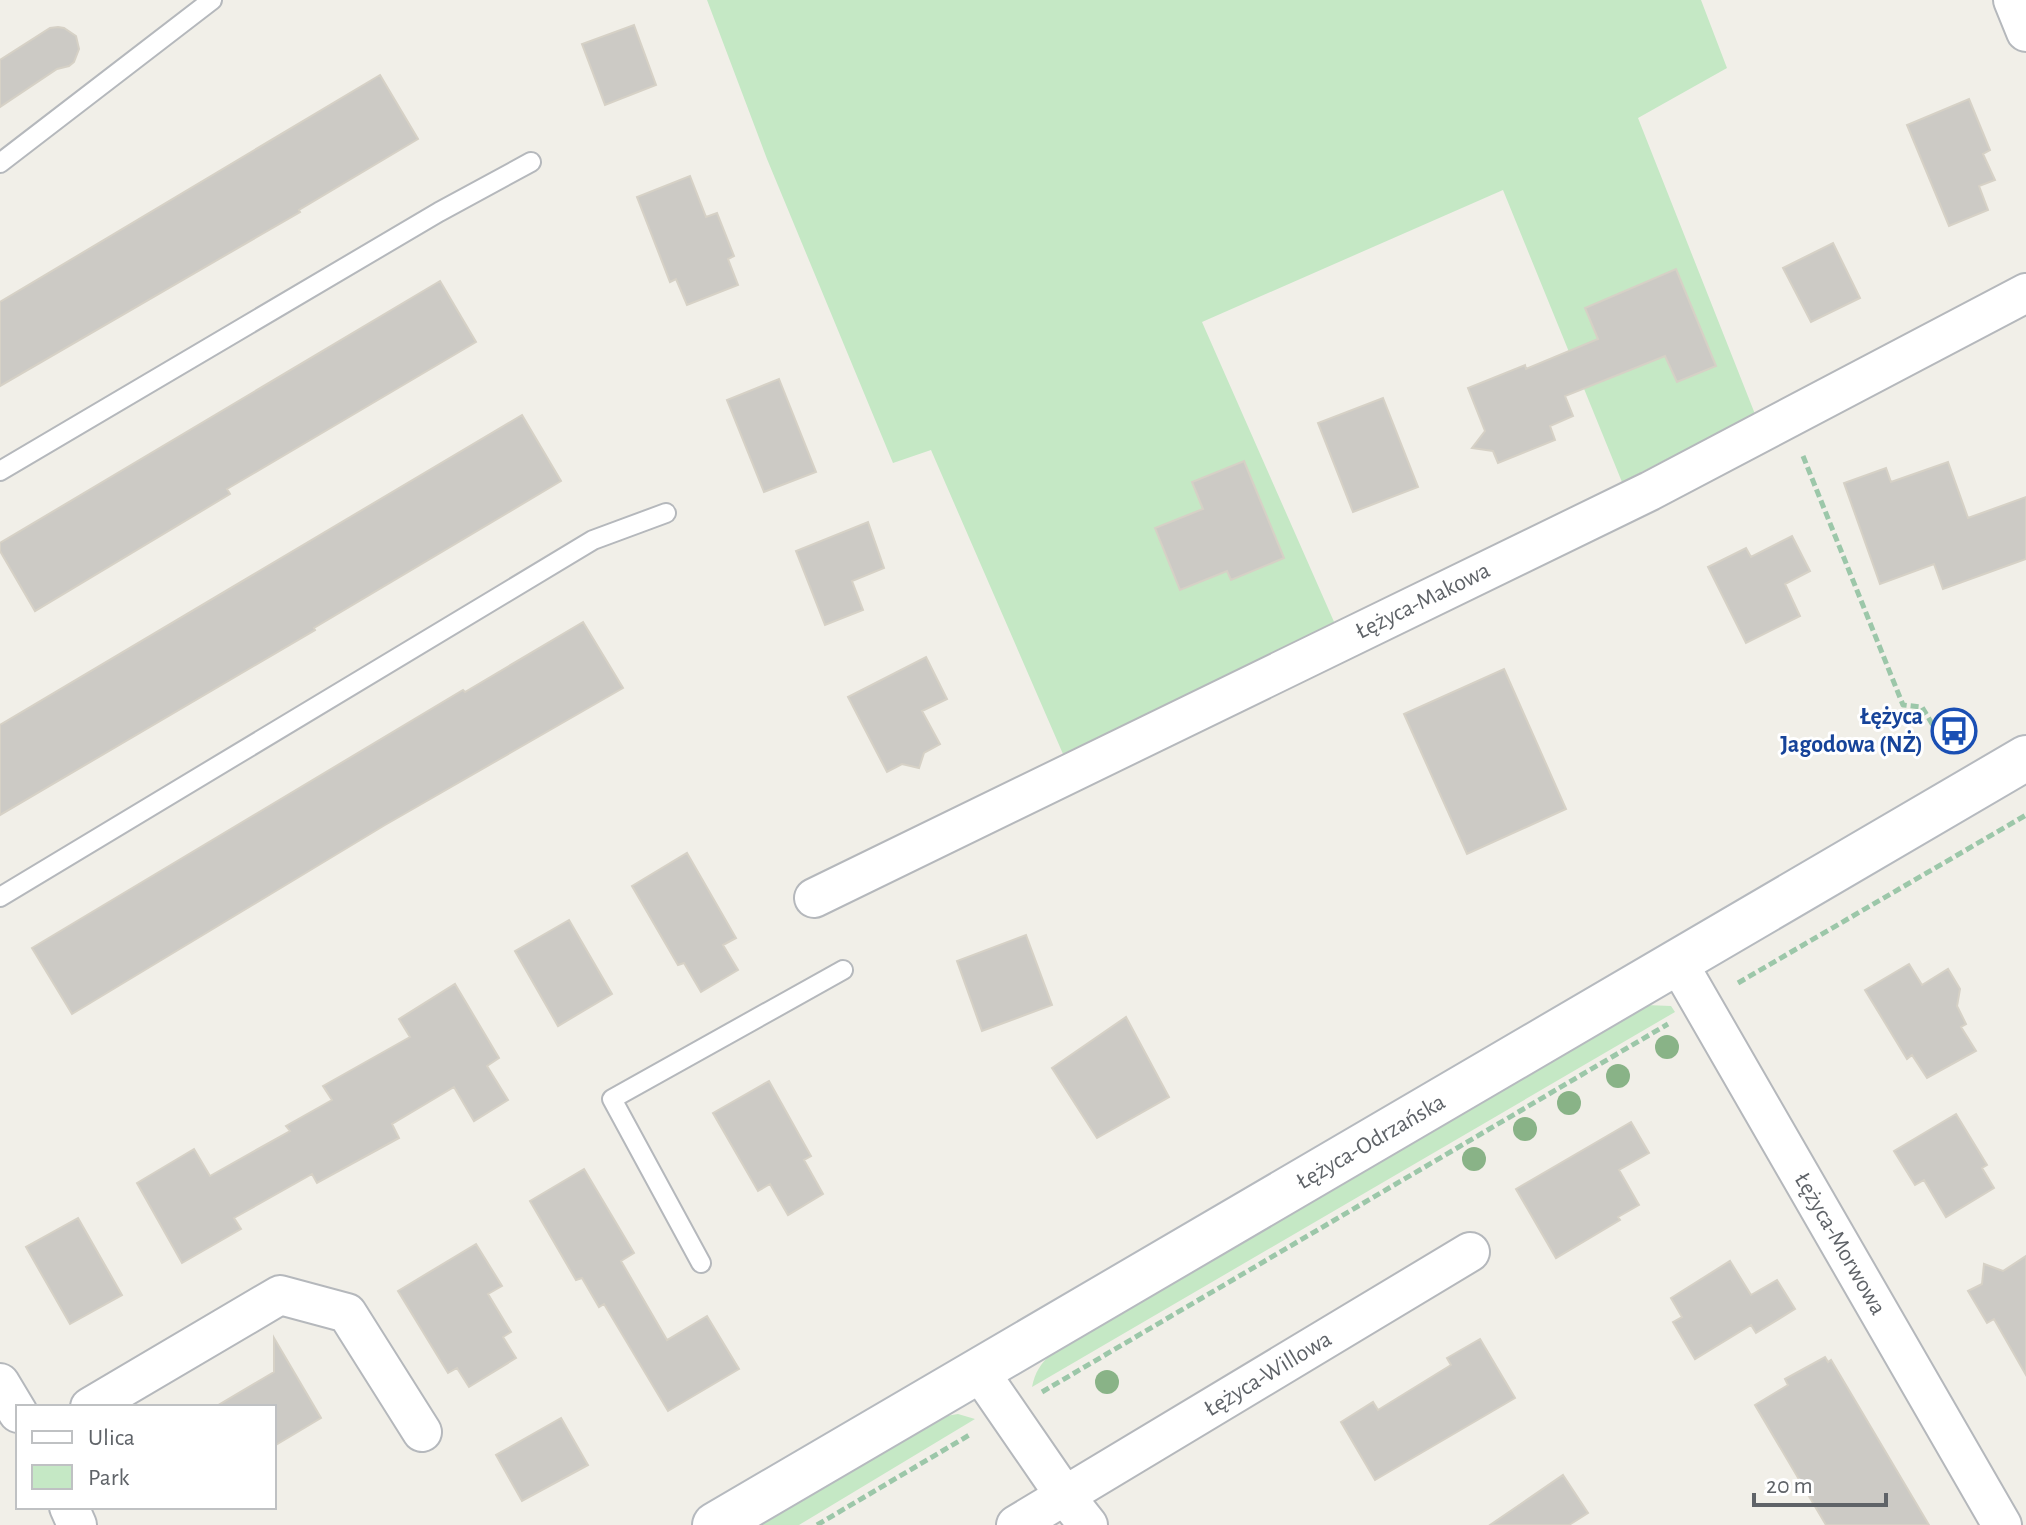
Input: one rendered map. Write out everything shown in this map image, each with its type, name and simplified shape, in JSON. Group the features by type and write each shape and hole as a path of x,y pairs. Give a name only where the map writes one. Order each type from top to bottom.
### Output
{"main road":[{"name":"Łężyca-Odrzańska","path":"715,1525 2026,758"}],"street":[{"path":"2013,0 2026,32"},
{"name":"Łężyca-Makowa","path":"814,898 1650,491 2026,293"},
{"name":"Łężyca-Morwowa","path":"1678,963 2002,1525"},
{"name":"Łężyca-Willowa","path":"1016,1525 1077,1511 1470,1252"},
{"path":"93,1405 280,1295 347,1313 422,1432"},
{"path":"979,1371 1077,1511"},
{"path":"0,1383 16,1410"}],"lane":[{"path":"0,163 212,0"},
{"path":"0,471 425,220 531,162"},
{"path":"0,897 593,540 666,513"},
{"path":"701,1263 612,1099 843,970"}],"path":[{"path":"1788,418 1903,705 1922,707 1934,727"},
{"path":"817,1525 2026,815"}],"green space":[{"path":"707,0 1701,0 1727,68 1638,118 1755,414 1622,482 1503,190 1202,322 1335,624 1063,754 931,450 893,463 767,159"},
{"path":"1646,1005 1671,1006 1675,1012 1032,1387 1039,1368 1052,1353"},
{"path":"958,1414 975,1419 799,1525 759,1525 946,1416"}],"building":[{"path":"634,25 656,85 605,105 582,44"},
{"path":"58,27 76,36 79,49 74,62 57,69 0,107 0,60 50,28"},
{"path":"380,75 418,139 300,212 0,386 0,302"},
{"path":"1969,99 1990,150 1983,154 1995,180 1979,186 1988,210 1949,226 1907,125"},
{"path":"690,176 706,217 717,213 734,256 728,259 738,285 687,305 676,279 670,282 637,197"},
{"path":"1833,243 1860,298 1811,322 1783,268"},
{"path":"1676,269 1716,366 1677,382 1665,356 1565,396 1573,416 1550,426 1555,440 1498,463 1493,451 1472,448 1485,431 1468,388 1525,365 1526,369 1598,339 1585,308"},
{"path":"440,281 476,342 227,489 230,494 35,611 0,551 0,543"},
{"path":"779,379 816,472 764,492 727,400"},
{"path":"1383,398 1418,487 1353,512 1318,423"},
{"path":"522,415 561,481 0,815 0,725"},
{"path":"1244,461 1284,558 1231,580 1227,571 1180,590 1155,528 1203,509 1192,482"},
{"path":"1948,462 1968,518 2026,497 2026,559 1943,589 1934,564 1880,584 1844,483 1886,468 1891,482"},
{"path":"868,522 884,568 852,581 863,610 825,625 796,551"},
{"path":"1792,536 1810,571 1785,584 1800,616 1746,643 1708,567 1746,548 1751,557"},
{"path":"583,622 623,688 385,825 72,1014 32,948 463,690 465,692"},
{"path":"926,657 947,699 922,711 940,744 924,753 919,768 902,764 887,772 848,697"},
{"path":"1504,669 1566,809 1467,854 1404,714"},
{"path":"687,853 736,938 723,945 738,970 701,992 684,963 678,965 632,886"},
{"path":"569,920 612,994 558,1026 515,951"},
{"path":"1026,935 1052,1005 982,1031 957,961"},
{"path":"1909,964 1922,985 1948,969 1960,989 1957,1006 1966,1024 1961,1027 1976,1051 1927,1078 1912,1055 1907,1059 1865,990"},
{"path":"455,984 499,1058 487,1066 508,1100 474,1121 454,1087 392,1124 399,1138 317,1183 312,1174 234,1218 241,1229 182,1263 137,1183 194,1149 210,1176 290,1131 286,1126 332,1100 323,1086 410,1037 399,1019"},
{"path":"1126,1017 1169,1097 1097,1138 1052,1068"},
{"path":"769,1081 811,1156 804,1160 823,1194 788,1215 770,1184 758,1191 713,1113"},
{"path":"1956,1114 1987,1165 1982,1168 1994,1188 1946,1217 1924,1180 1915,1185 1894,1151"},
{"path":"1631,1122 1649,1153 1619,1170 1639,1205 1618,1217 1620,1220 1556,1258 1516,1189"},
{"path":"584,1169 634,1253 621,1261 667,1340 707,1316 739,1369 668,1411 604,1304 599,1307 582,1278 576,1280 530,1201"},
{"path":"78,1218 122,1295 70,1324 26,1247"},
{"path":"476,1244 502,1286 488,1294 511,1332 503,1337 516,1358 469,1387 457,1368 448,1373 398,1291"},
{"path":"2026,1256 2026,1375 1994,1319 1987,1323 1968,1291 1982,1284 1984,1264 2003,1271"},
{"path":"1730,1261 1751,1295 1777,1280 1795,1309 1756,1333 1751,1325 1695,1359 1673,1322 1682,1317 1671,1298"},
{"path":"274,1338 321,1418 276,1445 276,1405 218,1405 274,1372"},
{"path":"1480,1339 1515,1398 1375,1480 1341,1422 1373,1402 1378,1410 1451,1365 1447,1358"},
{"path":"1825,1357 1828,1362 1831,1360 1929,1525 1826,1525 1755,1405 1788,1385 1785,1379"},
{"path":"561,1418 588,1465 522,1501 496,1455"},
{"path":"1563,1475 1588,1513 1569,1525 1490,1525"}],"place":[{"name":"Łężyca Jagodowa (NŻ)","path":"1954,731"}]}
